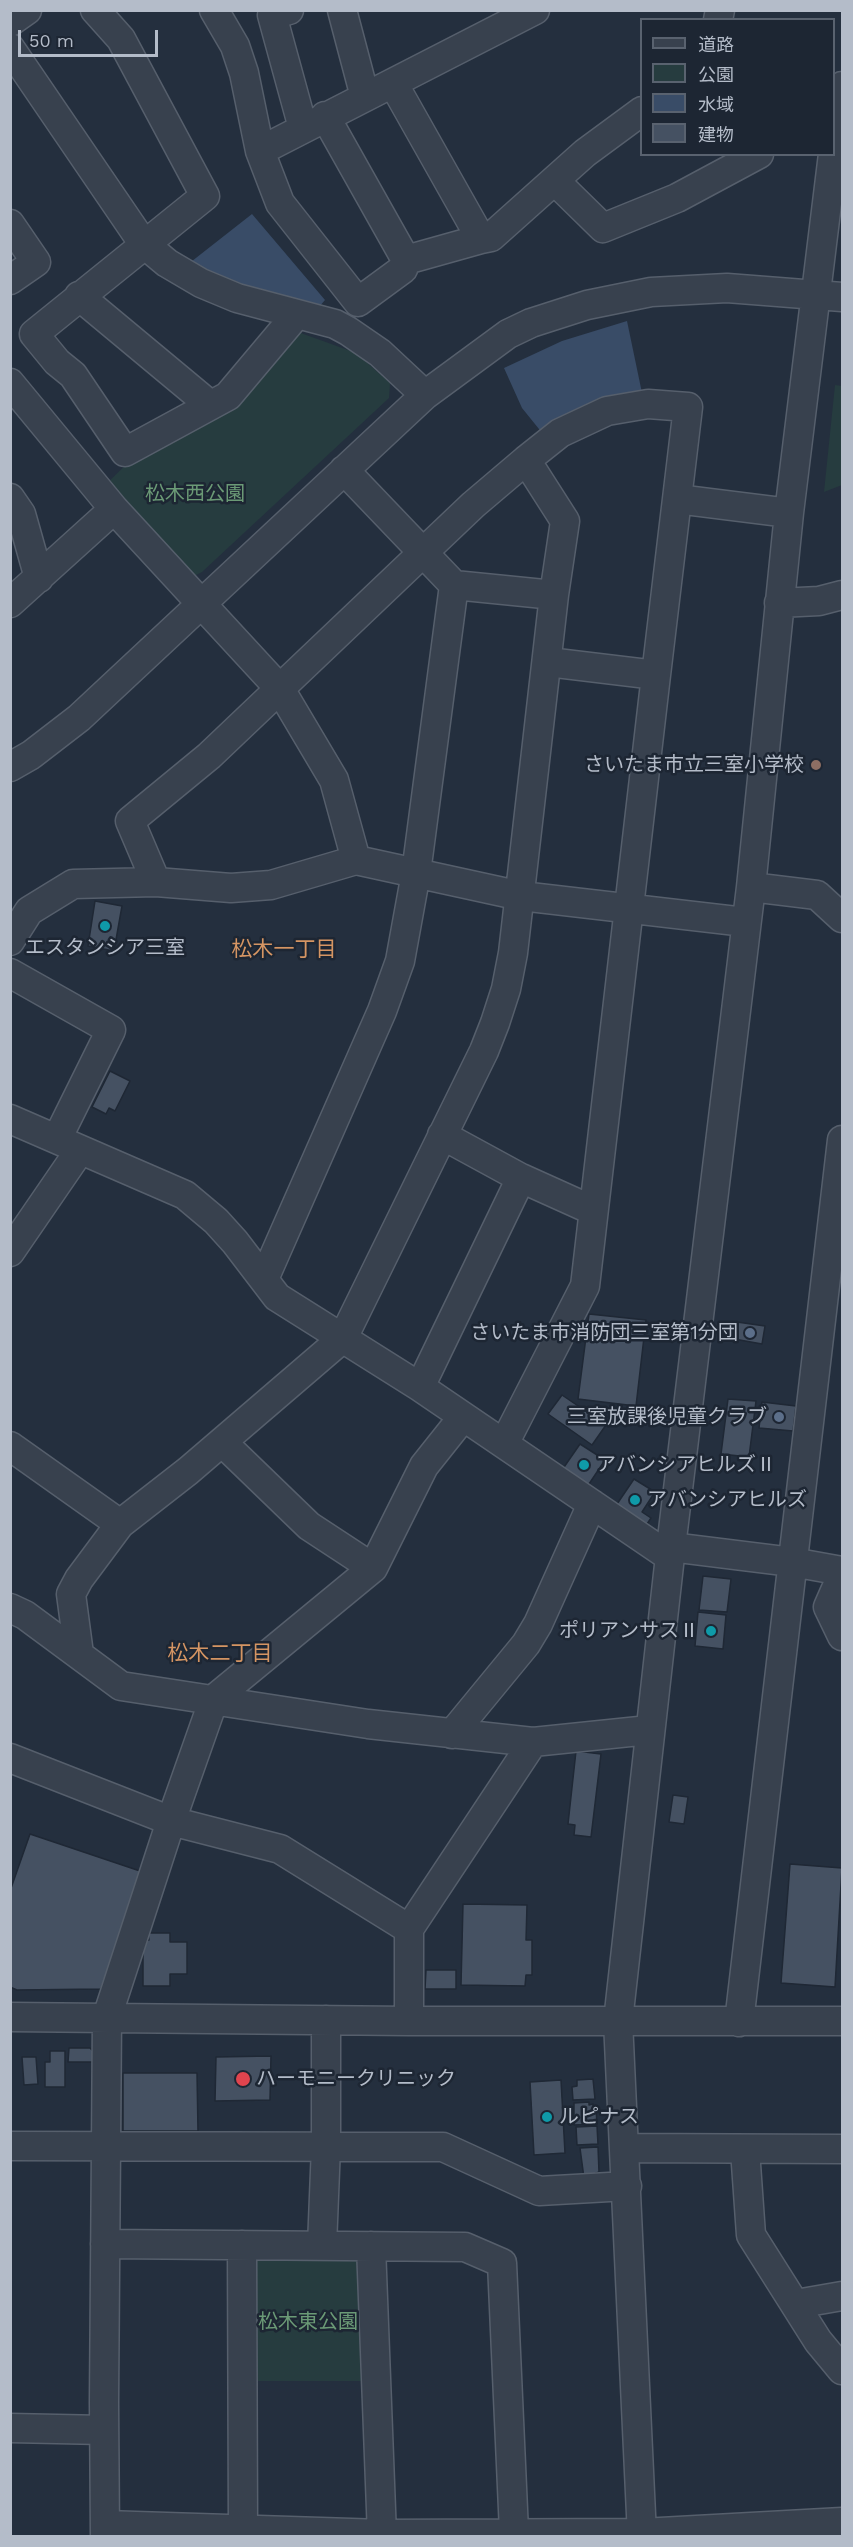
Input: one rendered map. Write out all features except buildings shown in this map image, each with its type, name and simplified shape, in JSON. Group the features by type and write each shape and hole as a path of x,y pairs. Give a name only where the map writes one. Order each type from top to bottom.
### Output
{"street":[{"path":"10,22 27,10"},
{"path":"95,10 121,39 205,196 143,243 34,334 57,362 73,375 125,452 228,396 297,314"},
{"path":"214,10 235,46 244,73 260,151 280,203 358,303 402,269 406,260 491,237 585,153 640,112"},
{"path":"289,10 272,15 314,122 406,260"},
{"path":"342,10 365,96"},
{"path":"260,151 535,10"},
{"path":"10,48 143,243 167,263 201,283 237,298 335,324 348,331 380,353 424,395"},
{"path":"393,83 481,238"},
{"path":"835,140 843,86"},
{"path":"555,181 603,228 677,198 755,156"},
{"path":"642,2535 618,2021 649,1730 751,887 789,513 829,296 834,156"},
{"path":"10,224 36,262 10,280"},
{"path":"10,767 79,718 424,395 508,334 531,323 587,305 651,292 716,288 829,296"},
{"path":"79,296 210,405"},
{"path":"10,383 114,509 280,689 334,780 356,860"},
{"path":"156,882 130,821 209,756 473,505 560,434 607,411 648,404 688,406 582,1293 504,1444"},
{"path":"79,1654 71,1594 79,1579 120,1524 158,1497 343,1338 484,1051 506,989 520,896 554,595 565,521 526,460"},
{"path":"344,470 454,585 554,595"},
{"path":"10,498 21,514 20,556 39,578"},
{"path":"677,499 789,513"},
{"path":"10,603 114,509"},
{"path":"264,1279 391,989 405,941 454,585"},
{"path":"779,603 819,601 843,595"},
{"path":"548,662 656,675"},
{"path":"10,940 29,910 74,884 156,882 231,888 271,885 356,860 520,896 745,922"},
{"path":"751,887 817,895 843,918"},
{"path":"10,973 111,1030 68,1145 10,1252"},
{"path":"10,1119 171,1188 196,1203 235,1242 277,1297 420,1387 592,1504 671,1552 792,1562 843,1573 828,1607 843,1636"},
{"path":"442,1135 521,1178 592,1210"},
{"path":"739,2022 792,1562 838,1217 843,1140"},
{"path":"420,1387 521,1178"},
{"path":"463,1417 420,1473 373,1568 214,1699 171,1821 107,2017 105,2531 243,2531 382,2535 514,2532 642,2535 843,2522"},
{"path":"222,1442 309,1526 373,1568"},
{"path":"10,1446 120,1524"},
{"path":"452,1734 526,1644 538,1624 592,1504"},
{"path":"10,1608 25,1616 122,1686 368,1724 532,1742 649,1730"},
{"path":"409,2021 409,1929 532,1742"},
{"path":"11,1759 171,1821 280,1850 409,1929"},
{"path":"10,2017 409,2021 843,2021"},
{"path":"322,2246 326,2146 326,2020"},
{"path":"10,2146 443,2147 539,2191 627,2187"},
{"path":"625,2148 843,2149"},
{"path":"745,2150 751,2235 818,2341 843,2370"},
{"path":"105,2244 465,2247 502,2263 514,2532"},
{"path":"242,2245 243,2531"},
{"path":"371,2246 382,2535"},
{"path":"796,2304 843,2296"},
{"path":"10,2428 104,2430"}],"green space":[{"name":"松木西公園","path":"298,332 356,353 390,383 389,398 202,572 188,579 103,487 134,457"},
{"path":"835,385 842,386 842,485 824,492"},
{"name":"松木東公園","path":"256,2254 355,2255 363,2262 365,2381 252,2381"}],"water":[{"path":"252,214 325,300 319,307 257,295 187,265"},
{"path":"627,321 642,393 543,434 522,408 504,368 562,341"}],"place":[{"name":"さいたま市立三室小学校","path":"816,765"},
{"name":"エスタンシア三室","path":"105,926"},
{"name":"さいたま市消防団三室第1分団","path":"750,1333"},
{"name":"三室放課後児童クラブ","path":"779,1417"},
{"name":"アバンシアヒルズⅡ","path":"584,1465"},
{"name":"アバンシアヒルズ","path":"635,1500"},
{"name":"ポリアンサスⅡ","path":"711,1631"},
{"name":"ハーモニークリニック","path":"243,2079"},
{"name":"ルピナス","path":"547,2117"}],"district":[{"name":"松木一丁目","path":"284,950"},
{"name":"松木二丁目","path":"220,1654"}]}
